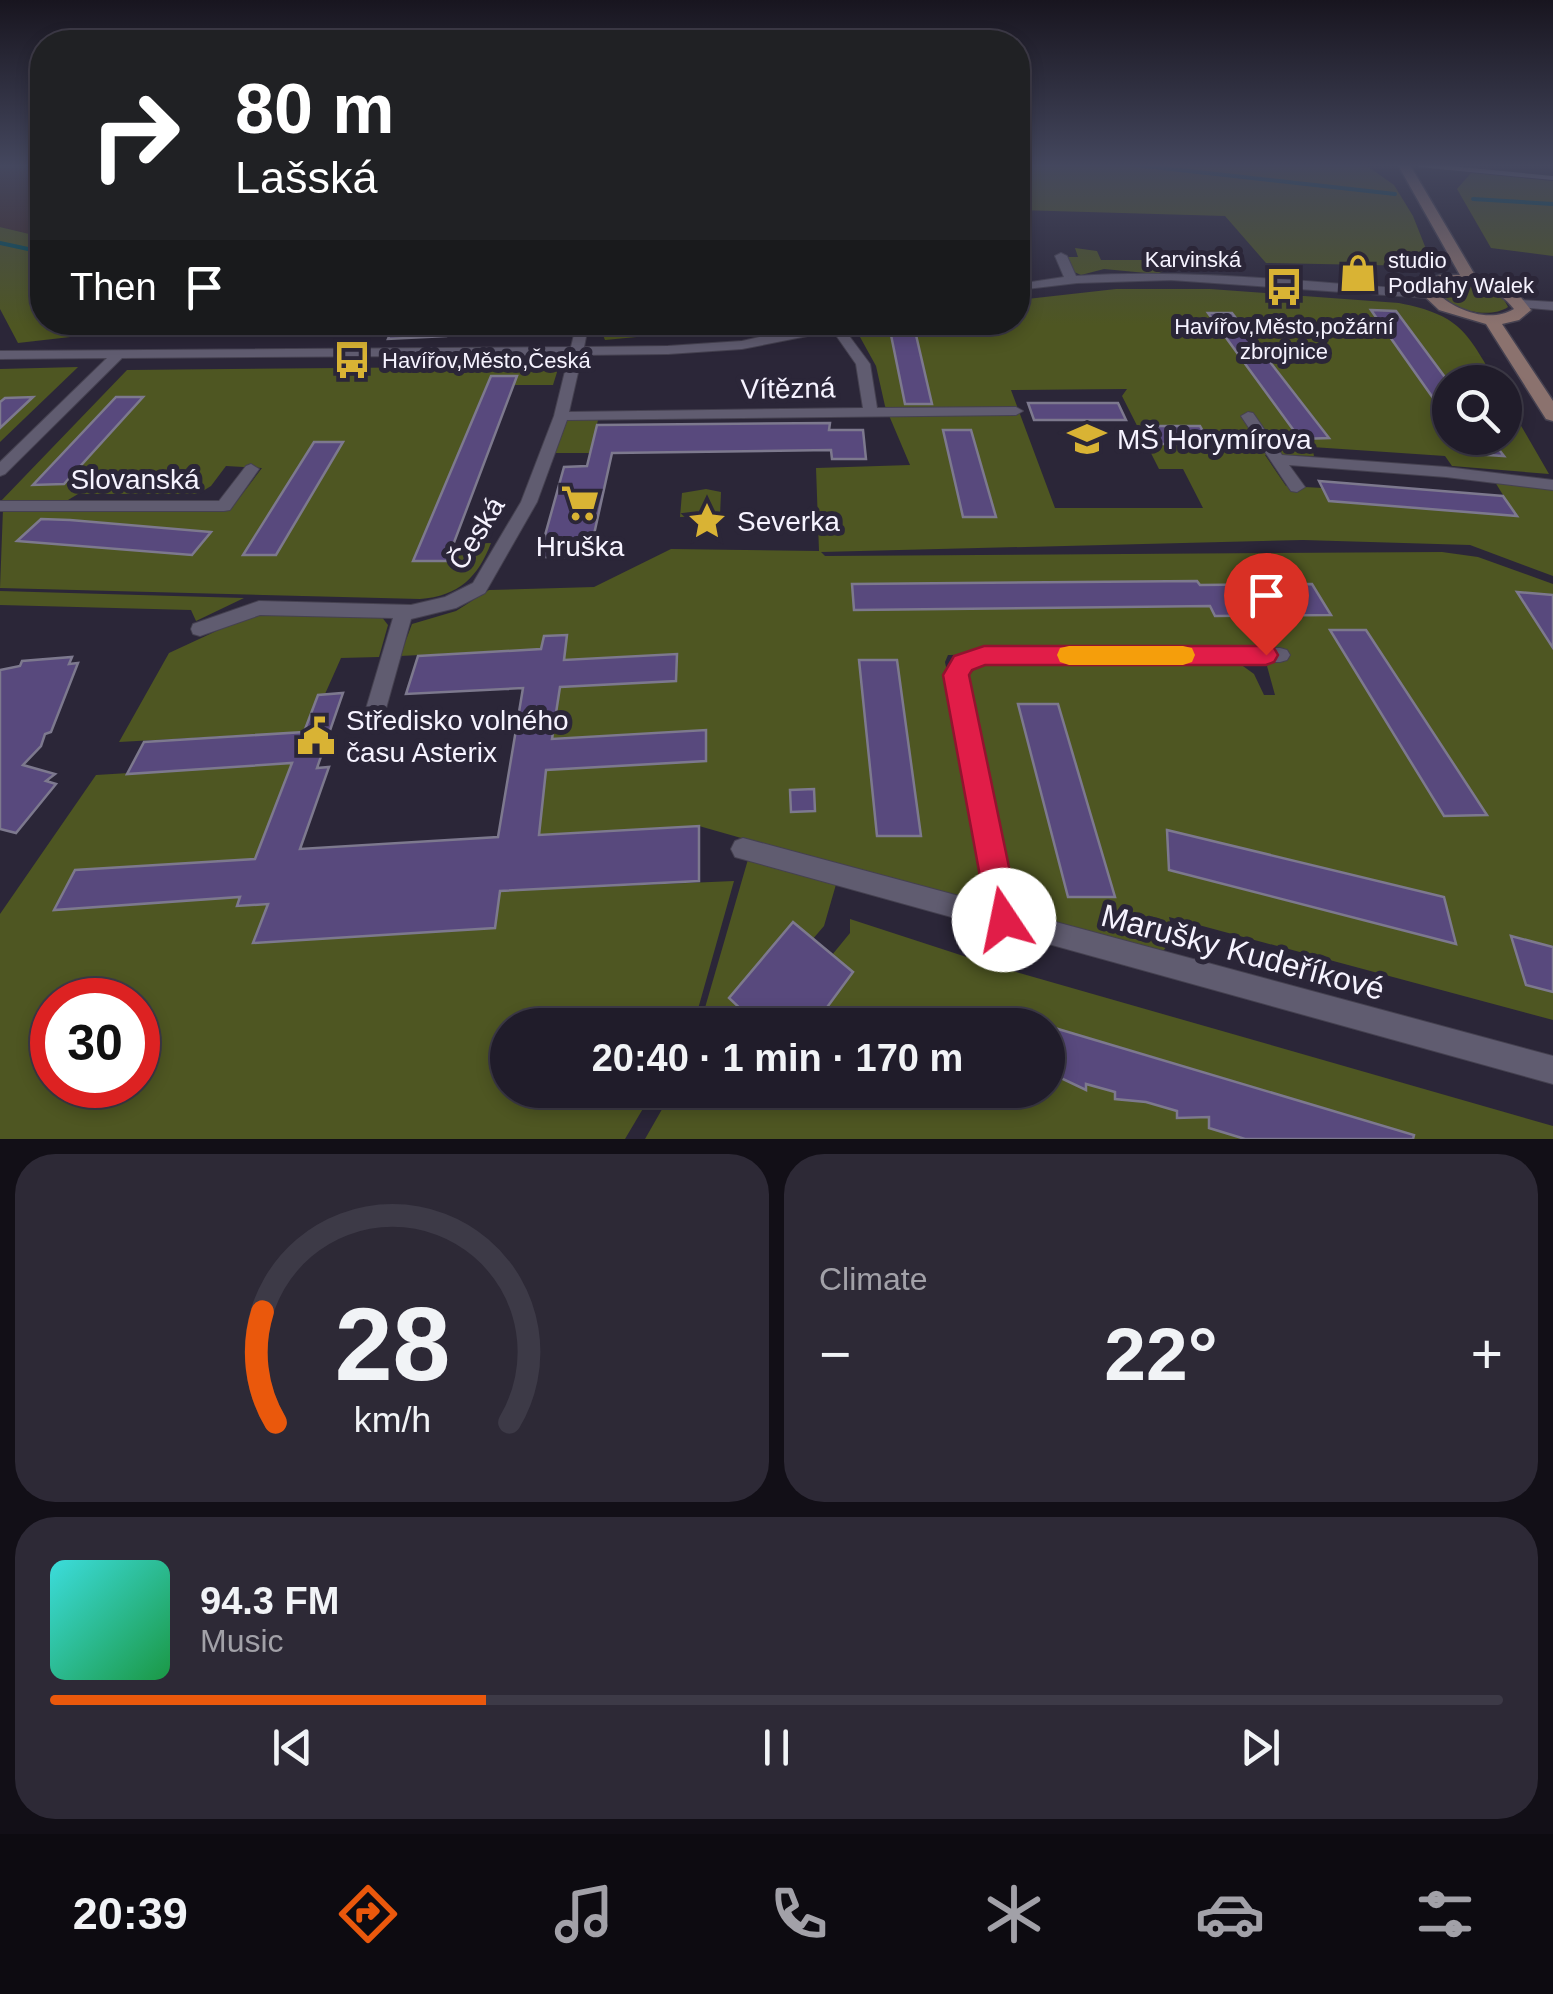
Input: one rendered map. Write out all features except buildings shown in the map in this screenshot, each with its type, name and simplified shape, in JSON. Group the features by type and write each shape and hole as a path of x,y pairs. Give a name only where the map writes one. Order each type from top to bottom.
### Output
{"street":[{"path":"1434,218 1470,280"},
{"path":"1061,256 1072,280"},
{"name":"Karvinská","path":"1030,286 1072,280 1232,279 1428,294"},
{"path":"1521,304 1523,310 1516,316 1491,319 1452,310 1428,294 1427,286 1434,280 1470,280 1503,291 1521,304 1553,306"},
{"path":"1491,319 1553,415"},
{"name":"Česká","path":"200,630 259,608 404,612 450,603 479,588 528,502 561,416 581,335"},
{"path":"0,355 578,352 742,345 788,335"},
{"path":"842,335 862,364 871,412"},
{"path":"0,471 119,354"},
{"name":"Vítězná","path":"561,416 1016,412"},
{"path":"1248,416 1297,487"},
{"path":"1278,459 1553,485"},
{"name":"Slovanská","path":"0,506 224,506 252,469"},
{"path":"375,712 404,612"},
{"path":"1004,920 956,675 963,663 984,655 1280,655"},
{"name":"Marušky Kudeříkové","path":"742,849 1553,1070"}],"shaded area":[{"path":"0,218 30,218 30,234 0,227"}],"green space":[{"path":"1227,218 1414,218 1430,259 1419,266 1266,263"},
{"path":"1474,218 1553,218 1553,256 1491,248"},
{"path":"0,227 30,234 30,335 82,335 18,343 0,309"},
{"path":"1075,248 1097,251 1101,260 1161,260 1165,270 1157,274 1104,269 1081,275 1072,271 1066,257 1078,257"},
{"path":"1454,282 1493,291 1508,307 1480,313 1459,307 1437,289"},
{"path":"1116,289 1210,289 1399,303 1436,313 1460,328 1486,365 1432,365 1432,455 1522,455 1522,427 1549,474 1452,466 1445,456 1312,447 1314,456 1265,455 1286,486 1323,488 1329,501 1516,516 1495,482 1553,489 1553,576 1470,545 1303,540 821,552 825,556 1442,552 1478,557 1553,584 1553,1020 1169,917 1174,938 1163,951 1095,937 1052,923 1017,897 1004,877 966,679 974,670 1012,659 1068,660 1070,666 1082,666 1081,660 1236,661 1254,674 1264,695 1275,695 1267,666 1278,651 948,655 945,662 987,864 985,885 971,896 954,899 699,826 539,835 546,770 706,761 705,730 550,739 560,687 676,681 676,655 564,661 566,635 544,636 541,649 400,656 412,624 456,611 489,590 594,587 671,549 819,551 816,468 910,465 885,406 876,366 860,337 1030,335 1030,299","holes":["1127,389 1122,396 1159,469 1183,469 1203,508 1055,508 1011,390"]},
{"path":"603,335 658,335 605,340"},
{"path":"554,366 558,369 553,385 513,385 516,375 490,376 414,560 453,544 491,543 473,575 446,594 420,599 0,588 3,509 231,509 262,468 226,466 211,486 198,494 78,494 63,503 0,502 127,370"},
{"path":"0,369 76,369 0,442"},
{"path":"599,416 590,453 549,453 564,418"},
{"path":"706,489 721,492 720,516 680,517 682,493"},
{"path":"0,591 244,598 196,621 191,610 0,605"},
{"path":"253,614 381,616 388,625 379,657 341,658 325,694 318,695 304,732 119,742 169,653"},
{"path":"292,763 255,859 76,870 55,910 240,897 238,906 268,904 254,943 494,928 500,891 734,881 698,1008 490,1008 490,1108 643,1108 625,1139 0,1139 0,914 96,775"},
{"path":"749,856 837,881 824,926 812,940 792,923 729,999 738,1008 705,1008"},
{"path":"850,919 985,963 1553,1126 1553,1139 645,1139 663,1108 1065,1108 1065,1008 827,1008 852,974 832,955 850,933"}],"waterway":[{"path":"0,243 30,249"}],"slow traffic":[{"path":"1069,655 1183,655"}],"place":[{"name":"studio Podlahy Walek","path":"1358,273"},
{"name":"Havířov,Město,požární zbrojnice","path":"1284,287"},
{"name":"Havířov,Město,Česká","path":"352,360"},
{"name":"MŠ Horymírova","path":"1087,439"},
{"name":"Hruška","path":"580,503"},
{"name":"Severka","path":"707,521"},
{"name":"Středisko volného času Asterix","path":"316,736"}],"route":[{"path":"1004,920 956,675 963,663 984,655 1266,655"}]}
